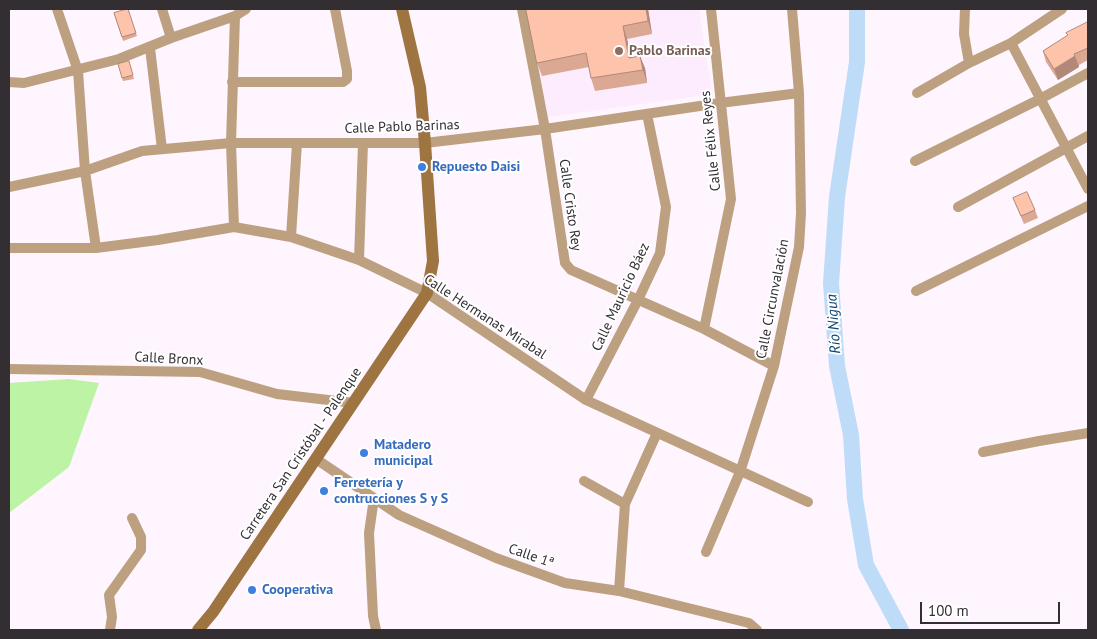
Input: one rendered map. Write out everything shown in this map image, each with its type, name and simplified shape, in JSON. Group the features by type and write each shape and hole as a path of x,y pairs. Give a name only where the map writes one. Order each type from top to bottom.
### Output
{"main road":[{"path":"402,9 420,87 425,143 432,261 427,293"},
{"name":"Carretera San Cristóbal - Palenque","path":"198,630 213,612 427,293"}],"street":[{"path":"57,9 78,71 85,171 96,248"},
{"path":"162,9 171,38"},
{"path":"9,82 24,83 78,71 119,59 171,38 235,16 246,9"},
{"path":"232,82 342,82 347,79 334,9"},
{"name":"Calle Cristo Rey","path":"522,9 545,129 565,263 571,270 704,329 774,366"},
{"name":"Calle Félix Reyes","path":"704,329 731,199 711,9"},
{"name":"Calle Circunvalación","path":"706,552 740,472 774,366 799,247 801,213 799,93 792,9"},
{"path":"965,9 964,34 968,63"},
{"path":"917,93 968,63 1011,43 1062,9"},
{"path":"234,227 231,143 235,16"},
{"path":"1011,43 1088,189"},
{"path":"150,48 162,149"},
{"path":"915,161 1088,73"},
{"name":"Calle Pablo Barinas","path":"9,187 85,171 142,151 231,143 425,143 545,129 799,93"},
{"name":"Calle Mauricio Báez","path":"586,400 660,253 666,207 647,114"},
{"path":"958,207 1088,136"},
{"path":"291,237 297,143"},
{"path":"359,260 363,143"},
{"path":"916,291 1088,206"},
{"name":"Calle Hermanas Mirabal","path":"9,248 96,248 234,227 291,237 359,260 427,293 586,400 808,502"},
{"name":"Calle Bronx","path":"9,369 200,372 277,394 354,403"},
{"path":"983,452 1039,440 1088,433"},
{"path":"619,591 625,504 658,434"},
{"name":"Calle 1ª","path":"316,459 399,515 496,558 565,583 619,591 749,623 757,630"},
{"path":"584,481 625,504"},
{"path":"374,498 369,532 372,616 376,630"},
{"path":"110,630 112,617 109,594 142,550 141,537 132,518"}],"shaded area":[{"name":"Pablo Barinas","path":"526,9 699,9 712,94 542,118"}],"green space":[{"path":"69,379 99,383 69,467 9,513 9,383"}],"building":[{"path":"128,9 136,33 122,37 114,13"},
{"path":"526,9 646,9 648,21 623,26 629,58 640,56 643,70 591,78 586,53 537,63"},
{"path":"1088,22 1088,48 1074,54 1075,56 1054,69 1043,51 1068,35 1066,33"},
{"path":"129,61 133,75 122,78 118,64"},
{"path":"1027,192 1035,210 1021,216 1013,198"}],"waterway":[{"name":"Río Nigua","path":"857,9 857,62 837,197 831,283 837,366 851,435 855,499 866,565 901,630"}],"place":[{"name":"Pablo Barinas","path":"619,51"},
{"name":"Repuesto Daisi","path":"422,167"},
{"name":"Matadero municipal","path":"364,453"},
{"name":"Ferretería y contrucciones S y S","path":"324,491"},
{"name":"Cooperativa","path":"252,590"}]}
